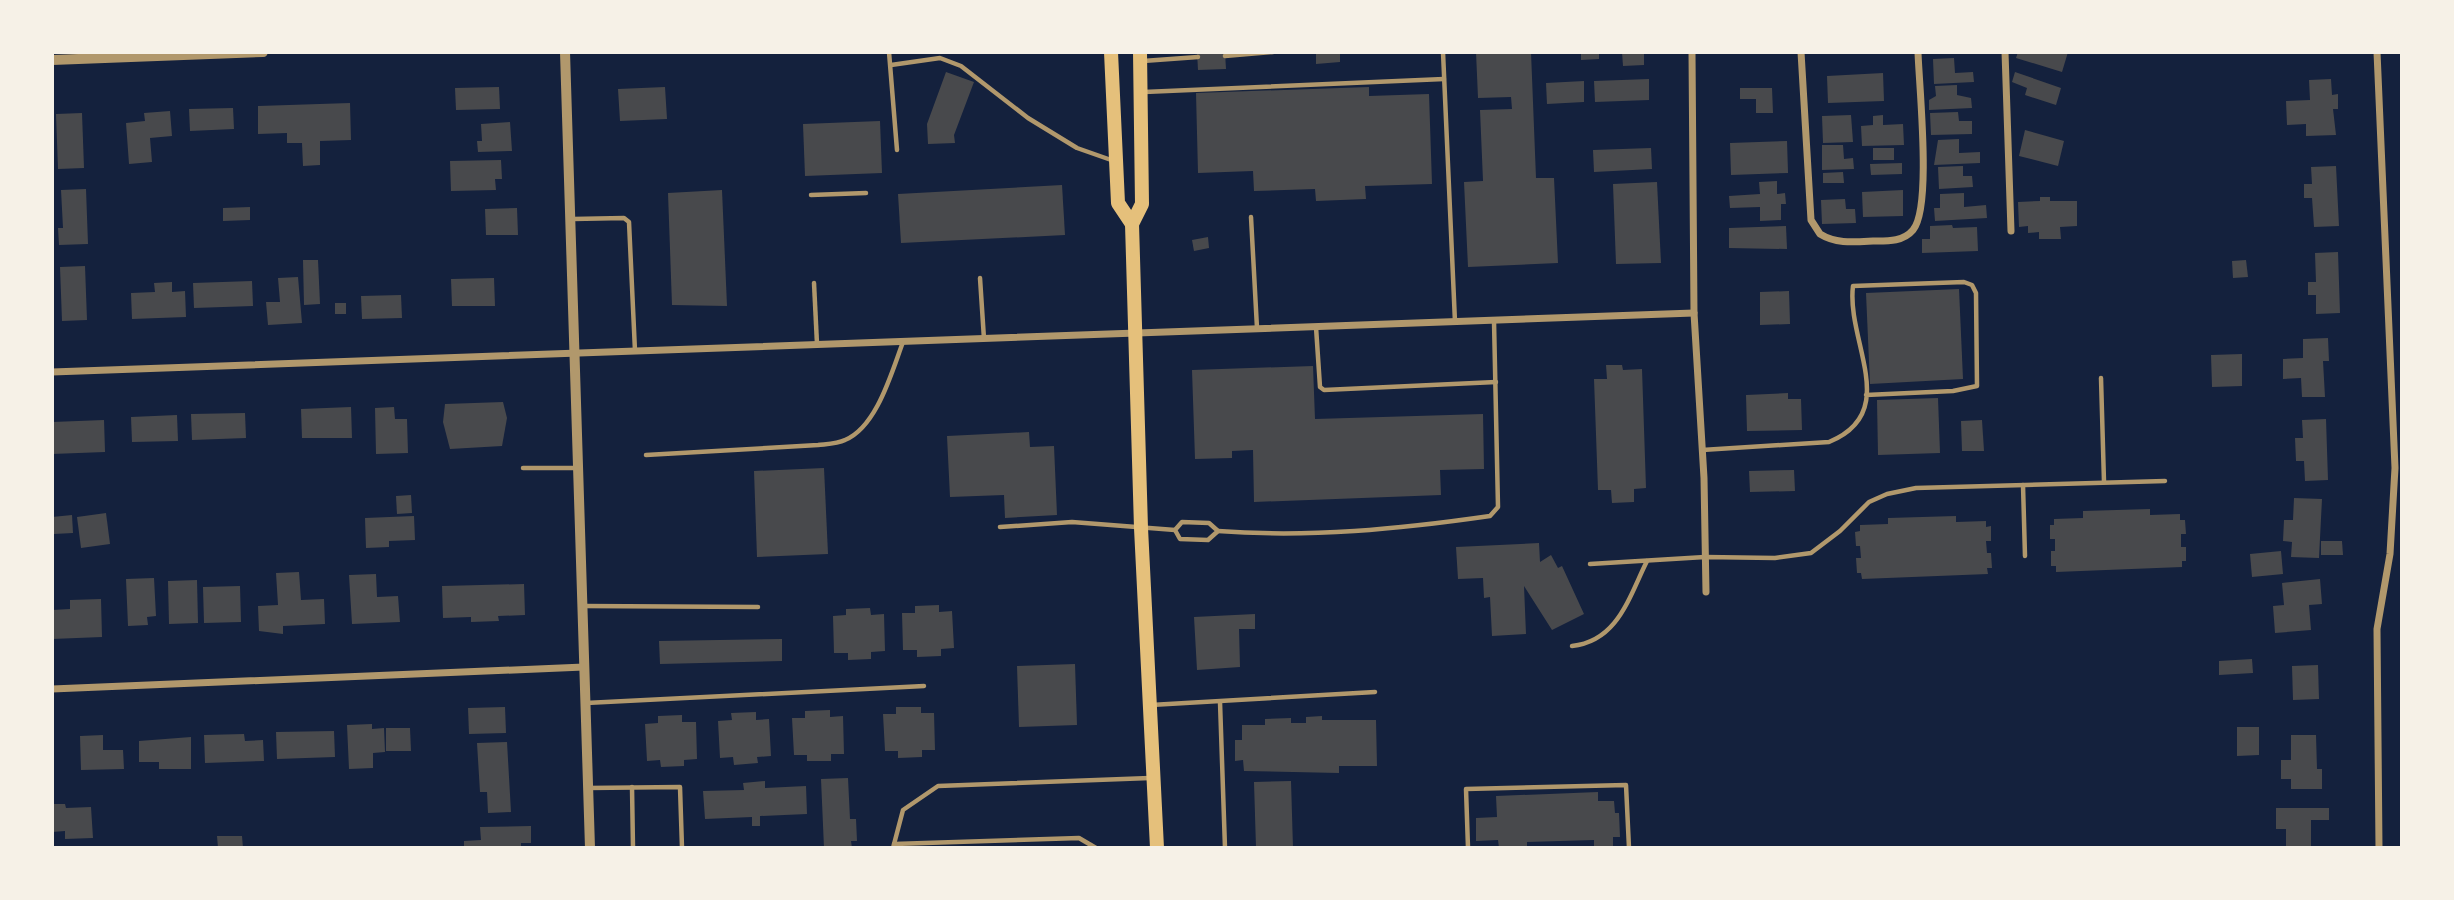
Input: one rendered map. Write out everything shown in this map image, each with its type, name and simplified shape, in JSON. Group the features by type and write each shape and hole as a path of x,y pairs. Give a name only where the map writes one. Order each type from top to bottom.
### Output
{"main road":[{"path":"1111,52 1118,203 1132,224"},
{"path":"1140,57 1142,204 1132,224 1141,528 1157,848"}],"street":[{"path":"52,60 263,52"},
{"path":"565,52 590,848"},
{"path":"1692,52 1694,313 1702,450 1706,592"},
{"path":"1801,52 1811,220 1820,234 1843,242 1898,240 1913,230 1919,220 1923,183 1918,52"},
{"path":"2005,52 2011,231"},
{"path":"2377,52 2395,468 2390,554 2377,629 2379,848"},
{"path":"52,372 1694,313"},
{"path":"52,689 584,667"}],"lane":[{"path":"889,52 897,150"},
{"path":"1443,52 1455,321"},
{"path":"1225,56 1273,53"},
{"path":"1140,57 1198,57"},
{"path":"891,65 940,58 961,66 1028,118 1077,148 1115,161"},
{"path":"1140,92 1444,79"},
{"path":"811,195 866,193"},
{"path":"1251,217 1257,328"},
{"path":"571,219 624,218 629,222 635,352"},
{"path":"981,278 984,339"},
{"path":"1702,450 1829,442 1854,429 1864,416 1866,395 1853,286 1964,282 1972,285 1976,293 1977,386 1953,391 1866,395"},
{"path":"814,283 817,345"},
{"path":"1175,530 1182,522 1209,523 1218,531 1256,534 1401,529 1490,516 1498,507 1494,320"},
{"path":"1316,327 1320,387 1324,390 1496,382"},
{"path":"646,455 818,445 846,440 864,424 882,398 903,342"},
{"path":"2101,378 2104,482"},
{"path":"523,468 578,468"},
{"path":"1590,564 1705,557 1775,558 1811,553 1840,531 1869,502 1887,494 1916,488 2165,481"},
{"path":"2023,485 2025,556"},
{"path":"1000,527 1072,522 1175,530"},
{"path":"1175,530 1180,539 1208,540 1218,531"},
{"path":"1573,646 1590,644 1609,631 1648,560"},
{"path":"582,606 758,607"},
{"path":"585,703 924,686"},
{"path":"1150,705 1376,692"},
{"path":"1220,702 1225,848"},
{"path":"1096,848 1079,838 893,846 903,810 938,786 1154,778"},
{"path":"1468,848 1466,789 1626,785 1629,848"},
{"path":"632,787 633,848"},
{"path":"588,788 680,787 682,848"}],"building":[{"path":"1197,52 1225,52 1226,69 1198,70"},
{"path":"1316,52 1340,52 1340,62 1316,64"},
{"path":"1476,52 1531,52 1536,178 1554,178 1558,263 1468,267 1464,182 1483,181 1480,110 1512,109 1511,97 1478,98"},
{"path":"1581,52 1599,52 1599,59 1581,60"},
{"path":"1622,52 1644,52 1644,65 1623,66"},
{"path":"2018,52 2068,52 2062,72 2016,58"},
{"path":"1954,58 1955,73 1973,72 1974,82 1934,84 1933,59"},
{"path":"946,72 974,82 954,135 955,143 928,144 927,124"},
{"path":"2015,72 2061,88 2056,105 2025,95 2027,88 2012,82"},
{"path":"1883,73 1884,101 1828,103 1827,76"},
{"path":"1649,79 1649,100 1595,102 1594,81"},
{"path":"2331,79 2332,95 2338,94 2338,109 2333,109 2336,135 2306,136 2306,124 2287,125 2286,101 2310,100 2309,80"},
{"path":"1584,81 1584,102 1547,104 1546,83"},
{"path":"1957,85 1957,95 1971,98 1972,108 1929,110 1929,100 1936,96 1935,86"},
{"path":"499,87 500,109 456,110 455,88"},
{"path":"665,87 667,119 620,121 618,89"},
{"path":"1369,87 1369,96 1429,94 1432,184 1365,186 1366,199 1316,201 1315,189 1254,191 1253,171 1198,173 1196,93"},
{"path":"1740,88 1772,88 1773,113 1756,113 1756,99 1740,99"},
{"path":"350,103 351,140 320,141 320,165 303,166 302,143 287,143 287,133 258,134 258,106"},
{"path":"233,108 234,129 190,131 189,109"},
{"path":"170,111 172,136 150,138 152,162 129,164 126,123 145,121 144,113"},
{"path":"1958,112 1959,121 1972,121 1972,134 1931,135 1930,113"},
{"path":"82,113 84,168 58,169 56,114"},
{"path":"1851,115 1853,142 1823,143 1822,116"},
{"path":"1883,115 1883,125 1903,124 1904,145 1862,146 1861,126 1873,125 1873,116"},
{"path":"880,121 882,173 805,176 803,124"},
{"path":"510,122 512,151 478,152 477,141 482,141 481,124"},
{"path":"2025,130 2064,141 2058,166 2019,156"},
{"path":"1959,139 1959,153 1980,152 1980,163 1934,165 1938,140"},
{"path":"1787,141 1788,173 1731,175 1730,143"},
{"path":"1822,145 1843,145 1844,159 1853,158 1854,169 1822,170"},
{"path":"1651,148 1652,169 1594,172 1593,150"},
{"path":"1873,148 1894,148 1894,160 1873,160"},
{"path":"501,160 502,179 495,179 496,190 451,191 450,161"},
{"path":"1902,163 1902,174 1871,175 1870,164"},
{"path":"1963,166 1963,176 1972,176 1973,187 1939,189 1938,167"},
{"path":"2336,166 2339,226 2314,227 2312,198 2304,198 2304,184 2312,184 2311,167"},
{"path":"1843,172 1844,183 1823,183 1823,173"},
{"path":"1777,181 1777,194 1785,193 1786,204 1781,204 1781,220 1760,221 1760,207 1730,208 1729,196 1760,194 1759,182"},
{"path":"1657,182 1661,263 1616,264 1613,184"},
{"path":"1062,185 1065,235 901,243 898,194"},
{"path":"86,189 88,244 59,245 58,228 63,228 61,190"},
{"path":"722,190 727,306 672,305 668,193"},
{"path":"1903,190 1903,216 1863,217 1862,192"},
{"path":"1964,193 1964,207 1986,205 1987,218 1935,221 1934,208 1940,208 1940,194"},
{"path":"2040,197 2050,197 2050,201 2077,201 2077,226 2060,227 2061,239 2039,239 2039,232 2028,233 2028,226 2019,227 2018,202 2040,201"},
{"path":"1845,199 1846,209 1855,209 1856,223 1822,224 1821,200"},
{"path":"250,207 250,220 223,221 223,208"},
{"path":"517,208 518,235 486,235 485,209"},
{"path":"1952,225 1953,228 1977,227 1978,251 1922,253 1922,239 1930,239 1930,226"},
{"path":"1786,226 1787,249 1729,248 1729,228"},
{"path":"1208,237 1209,248 1194,251 1192,240"},
{"path":"2338,252 2340,313 2316,314 2316,295 2308,295 2308,282 2316,282 2315,253"},
{"path":"303,260 318,260 320,304 304,305"},
{"path":"2246,260 2248,277 2233,278 2232,261"},
{"path":"85,266 87,320 62,321 60,267"},
{"path":"298,277 302,323 268,325 266,302 280,302 278,278"},
{"path":"494,278 495,306 452,306 451,279"},
{"path":"252,281 253,306 194,308 193,283"},
{"path":"172,282 172,292 185,291 186,317 132,319 131,293 155,292 154,283"},
{"path":"1959,289 1963,379 1870,384 1866,293"},
{"path":"1789,291 1790,324 1760,325 1760,292"},
{"path":"401,295 402,318 362,319 361,296"},
{"path":"335,303 346,303 346,314 335,314"},
{"path":"2328,338 2329,361 2323,361 2325,397 2302,397 2301,378 2283,379 2283,359 2303,358 2303,339"},
{"path":"2242,354 2242,386 2212,387 2211,355"},
{"path":"1606,365 1622,365 1623,370 1642,369 1646,488 1634,489 1634,502 1612,503 1611,490 1598,490 1594,379 1607,379"},
{"path":"1313,366 1315,419 1483,414 1484,469 1440,470 1441,495 1254,502 1253,450 1232,451 1232,458 1195,459 1192,370"},
{"path":"1788,393 1788,399 1801,399 1802,430 1747,431 1746,395"},
{"path":"1938,398 1940,453 1878,455 1877,400"},
{"path":"503,402 507,418 502,446 450,449 443,422 445,404"},
{"path":"351,407 352,438 302,438 301,409"},
{"path":"394,407 395,419 407,419 408,453 376,454 375,408"},
{"path":"245,413 246,438 192,440 191,414"},
{"path":"177,415 178,441 132,442 131,417"},
{"path":"2326,419 2328,480 2305,481 2304,461 2296,461 2295,438 2303,438 2302,420"},
{"path":"104,420 105,452 52,454 52,422"},
{"path":"1982,420 1984,451 1962,451 1961,421"},
{"path":"1029,432 1030,447 1054,446 1057,515 1005,518 1004,495 950,497 947,436"},
{"path":"824,468 828,554 757,557 754,471"},
{"path":"1794,470 1795,491 1750,492 1749,471"},
{"path":"411,495 412,513 397,514 396,496"},
{"path":"2294,498 2322,499 2319,558 2291,557 2292,542 2283,541 2284,520 2293,520"},
{"path":"2150,509 2150,515 2180,514 2180,520 2185,520 2186,534 2181,534 2181,547 2186,547 2186,561 2182,561 2182,567 2056,572 2056,566 2051,566 2051,551 2055,551 2055,539 2050,539 2050,525 2054,525 2054,519 2083,518 2083,511"},
{"path":"106,513 110,544 81,548 77,517"},
{"path":"72,515 73,533 54,534 52,517"},
{"path":"414,516 415,540 389,541 389,547 366,548 365,518"},
{"path":"1956,516 1956,522 1986,521 1986,527 1991,526 1991,541 1986,541 1987,553 1991,553 1992,568 1987,568 1988,574 1862,579 1861,573 1857,573 1856,558 1861,558 1860,546 1856,546 1855,532 1860,531 1860,525 1888,524 1888,518"},
{"path":"2321,541 2342,541 2343,555 2321,555"},
{"path":"1539,543 1540,562 1551,555 1558,568 1562,566 1584,614 1552,630 1524,586 1526,634 1492,636 1490,597 1484,598 1483,578 1458,579 1456,547"},
{"path":"2281,551 2283,574 2252,577 2250,554"},
{"path":"299,572 301,600 324,599 325,624 283,626 283,634 259,631 258,606 278,605 276,573"},
{"path":"376,574 377,597 398,596 400,622 352,624 349,575"},
{"path":"154,578 156,616 147,617 148,625 128,626 126,579"},
{"path":"2320,579 2322,604 2309,605 2311,630 2275,633 2273,606 2284,605 2282,583"},
{"path":"197,580 198,623 169,624 168,581"},
{"path":"524,584 525,615 498,616 499,621 471,622 471,617 443,618 442,586"},
{"path":"240,586 241,622 204,623 203,587"},
{"path":"101,599 102,637 52,639 52,610 70,609 70,600"},
{"path":"939,605 939,612 952,611 954,648 941,649 941,656 917,657 917,650 903,650 902,613 915,613 915,606"},
{"path":"870,608 871,615 884,614 885,651 871,652 871,659 848,660 848,653 834,653 833,616 846,615 846,609"},
{"path":"1255,614 1255,629 1239,629 1240,667 1197,670 1194,617"},
{"path":"782,639 782,661 660,664 659,641"},
{"path":"2252,659 2253,673 2219,675 2219,661"},
{"path":"1075,664 1077,725 1019,727 1017,666"},
{"path":"2318,665 2319,699 2293,700 2292,666"},
{"path":"505,707 506,733 469,734 468,708"},
{"path":"896,707 921,707 921,713 934,713 935,750 922,750 922,757 898,758 898,751 885,751 883,714 896,714"},
{"path":"830,710 830,717 843,716 844,754 831,754 831,761 807,761 807,755 794,755 792,718 805,718 805,711"},
{"path":"756,712 756,720 769,719 771,756 757,757 758,763 734,765 733,757 720,758 718,721 732,720 731,713"},
{"path":"682,715 682,722 696,722 697,759 684,760 684,766 661,767 660,760 647,761 645,724 658,723 658,716"},
{"path":"1322,716 1322,720 1376,720 1377,766 1339,766 1339,773 1244,771 1243,760 1235,761 1235,740 1242,740 1242,725 1265,725 1265,719 1291,718 1291,723 1306,723 1306,717"},
{"path":"372,724 372,729 384,728 385,752 373,753 373,768 349,769 347,725"},
{"path":"2237,727 2259,727 2259,755 2237,756"},
{"path":"386,728 410,728 411,751 386,751"},
{"path":"334,731 335,757 277,759 276,732"},
{"path":"244,734 245,741 263,740 264,761 205,763 204,735"},
{"path":"103,735 103,750 123,750 124,769 81,770 80,736"},
{"path":"2291,735 2316,735 2317,769 2322,769 2322,789 2291,789 2291,779 2281,779 2281,760 2291,760"},
{"path":"191,737 191,769 159,769 159,762 139,762 139,741"},
{"path":"507,742 511,812 488,813 487,792 480,792 477,743"},
{"path":"848,778 850,819 856,819 857,841 851,841 852,848 824,848 821,779"},
{"path":"765,781 765,788 806,786 807,814 760,816 760,826 752,826 752,817 705,819 703,791 744,790 743,783"},
{"path":"1291,781 1293,848 1256,848 1254,782"},
{"path":"1598,792 1598,801 1614,801 1615,813 1619,813 1620,837 1613,837 1613,848 1594,848 1594,840 1527,842 1527,847 1504,848 1499,848 1498,840 1476,841 1476,818 1497,817 1496,796"},
{"path":"52,804 65,804 66,808 91,807 93,838 65,839 65,831 52,832"},
{"path":"2276,808 2329,808 2329,820 2311,820 2311,848 2286,848 2286,829 2276,829"},
{"path":"531,826 531,843 521,843 521,848 464,848 464,841 481,840 480,827"},
{"path":"217,836 242,836 243,848 218,848"}]}
